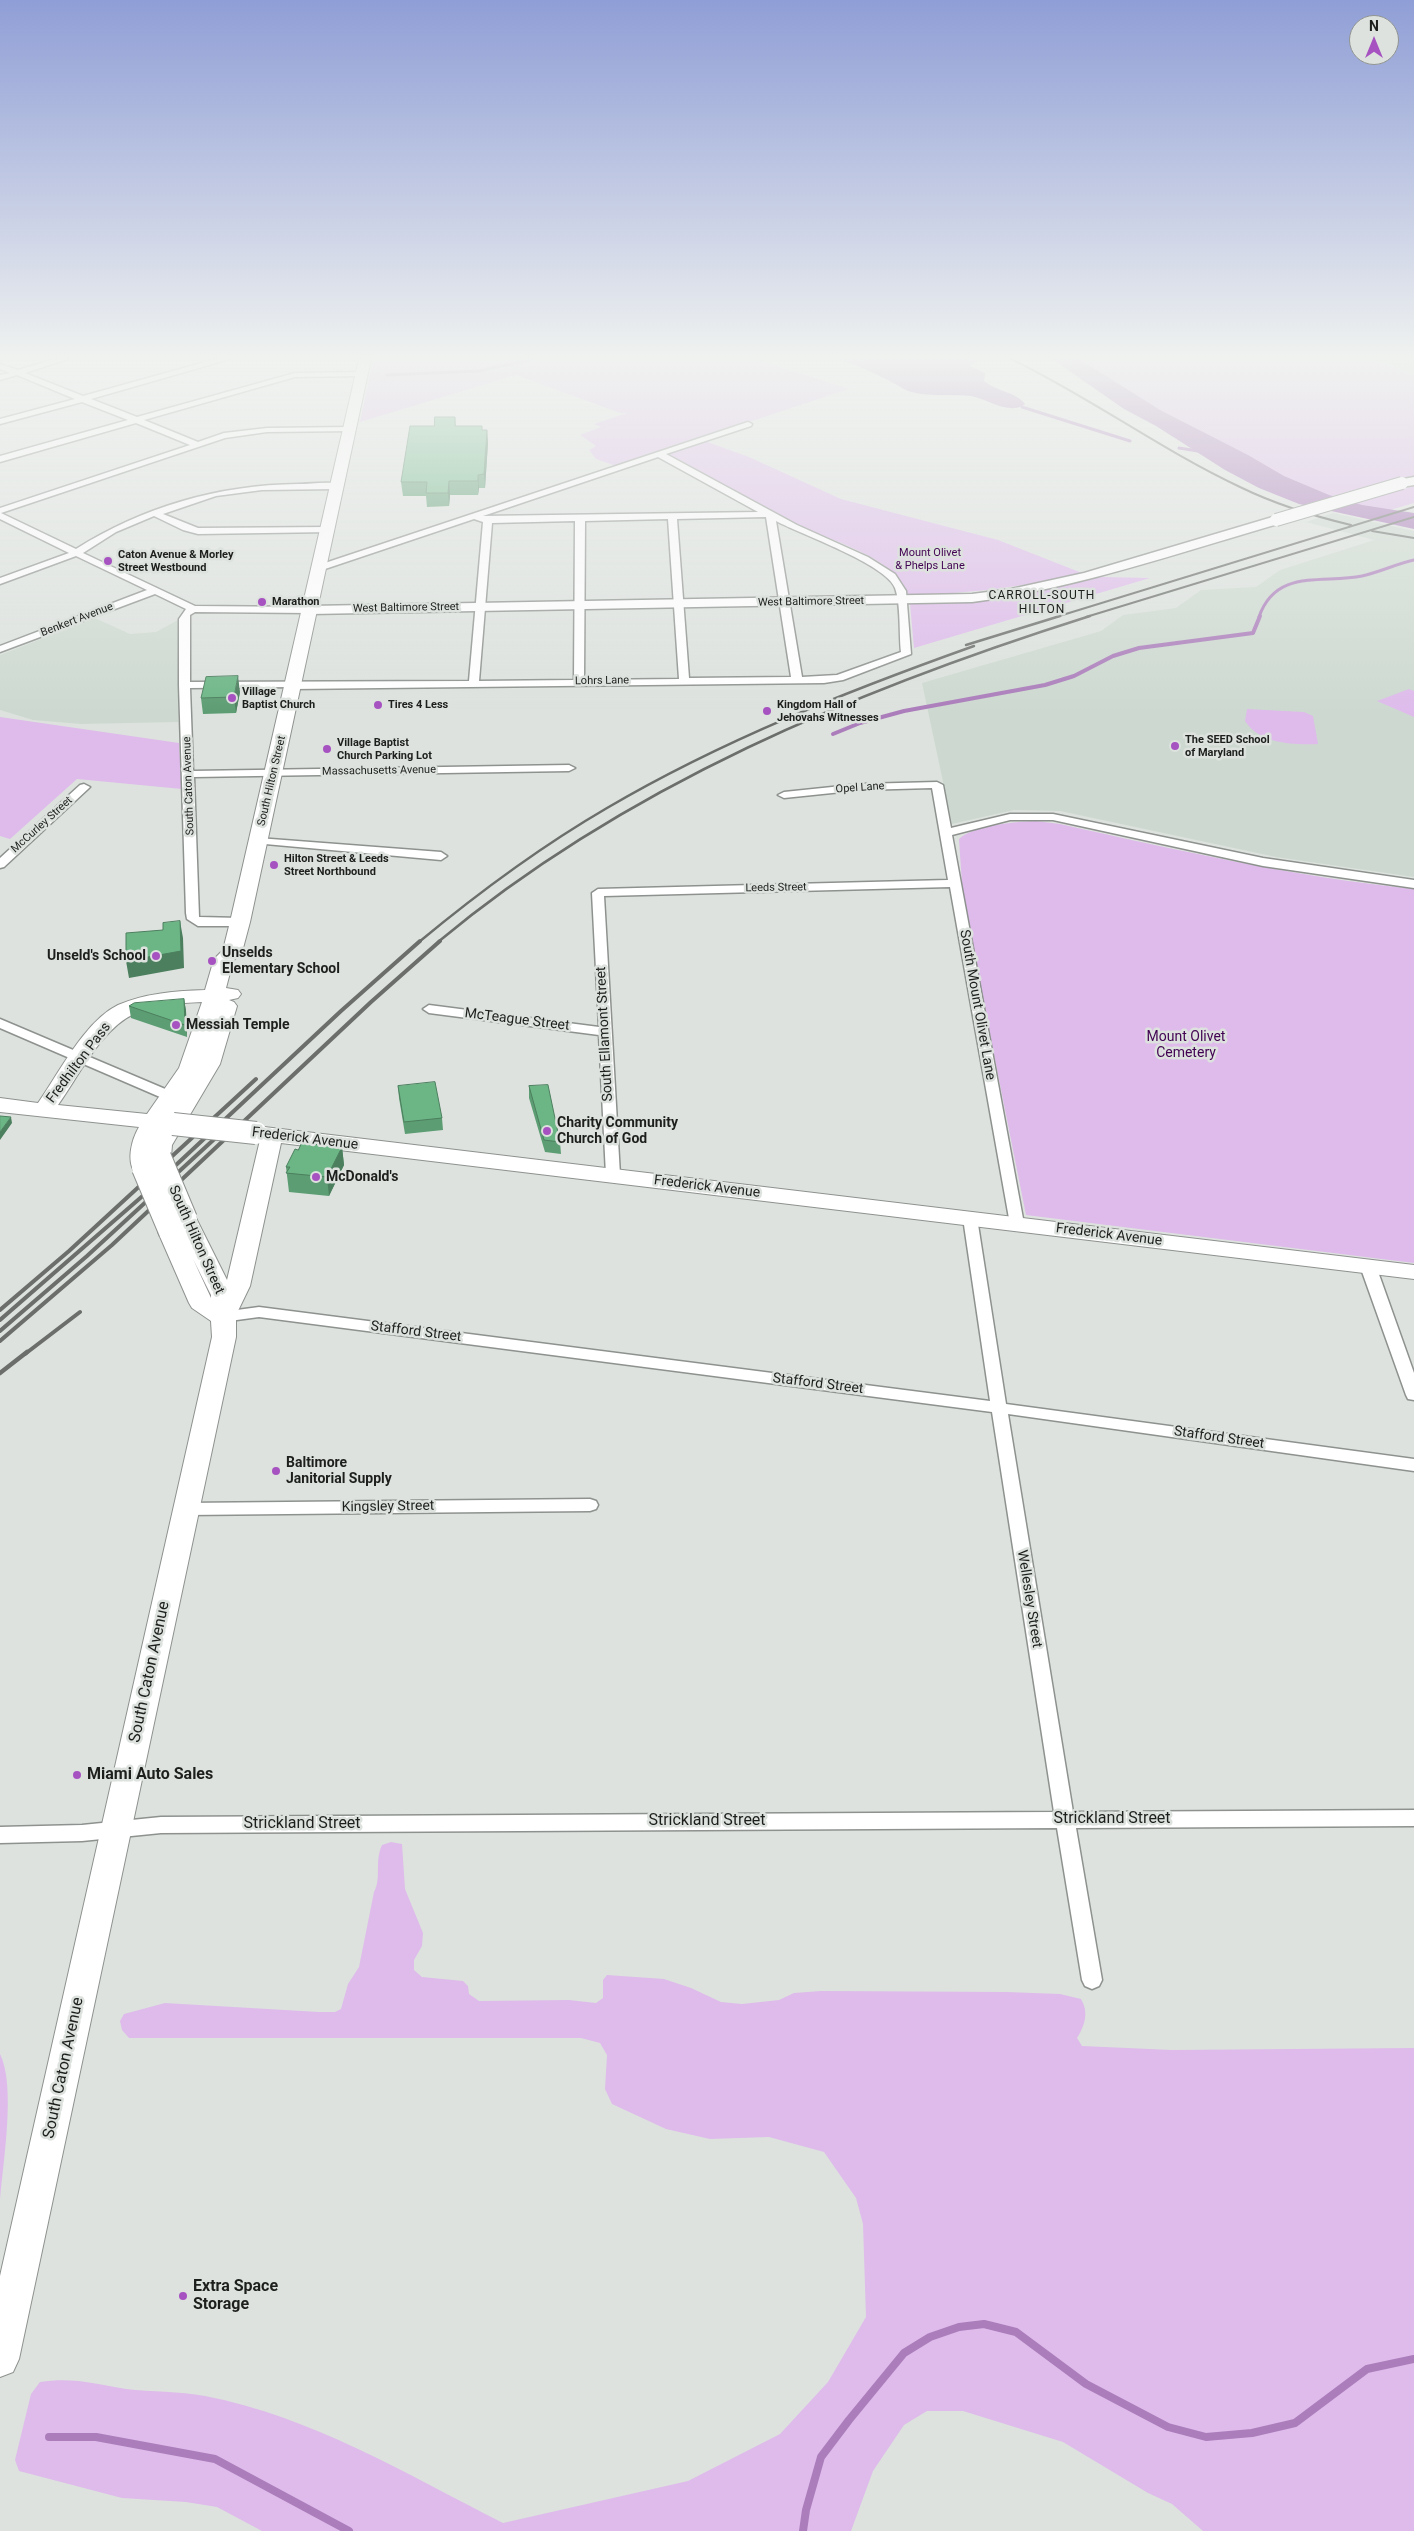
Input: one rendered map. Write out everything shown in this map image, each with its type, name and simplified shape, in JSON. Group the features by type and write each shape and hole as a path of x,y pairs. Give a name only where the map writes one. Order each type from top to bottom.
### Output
{"main road":[{"name":"South Hilton Street","path":"163,1123 172,1097 183,1080 222,995 236,959 232,952 274,773 339,477"},
{"name":"West Baltimore Street","path":"310,610 972,598 1039,589 1408,482"},
{"name":"South Hilton Street","path":"222,995 209,1064 184,1110 163,1123 142,1142 140,1154 152,1163 178,1225 202,1303 222,1317"},
{"name":"Fredhilton Pass","path":"44,1110 103,1028 124,1010 162,1000 222,995"},
{"name":"Frederick Avenue","path":"0,1105 613,1175 1414,1272"},
{"name":"South Caton Avenue","path":"0,2359 224,1337 222,1317 238,1286 264,1134"}],"street":[{"path":"1,517 108,477"},
{"path":"319,568 590,477"},
{"path":"705,477 770,514 856,554 889,573 899,585 901,600"},
{"path":"0,581 76,553 113,530 154,513 239,489 337,486"},
{"path":"154,513 198,531 328,530"},
{"path":"474,516 488,520 770,514"},
{"path":"770,514 797,680"},
{"path":"672,516 684,681"},
{"path":"1,517 193,609"},
{"path":"579,681 580,518"},
{"path":"474,684 488,520"},
{"name":"Benkert Avenue","path":"0,649 154,591"},
{"name":"Lohrs Lane","path":"184,685 474,684 579,681 833,679 906,654 901,600"},
{"name":"West Baltimore Street","path":"193,609 217,611 310,610"},
{"name":"South Caton Avenue","path":"193,609 186,614 184,619 184,685 190,774 194,919 206,923 240,922"},
{"name":"Massachusetts Avenue","path":"190,774 568,768"},
{"name":"Opel Lane","path":"784,795 861,787 937,785"},
{"name":"South Mount Olivet Lane","path":"937,785 1017,1224"},
{"name":"McCurley Street","path":"0,864 84,787"},
{"path":"946,833 1010,817 1053,817 1263,862 1414,884"},
{"path":"258,841 441,856"},
{"name":"Leeds Street","path":"598,893 955,883"},
{"name":"South Ellamont Street","path":"598,893 613,1175"},
{"name":"McTeague Street","path":"429,1009 605,1032"},
{"path":"0,1023 172,1097"},
{"name":"Wellesley Street","path":"970,1218 1033,1630 1092,1980"},
{"path":"1368,1266 1414,1395"},
{"name":"Stafford Street","path":"222,1317 259,1312 1000,1408 1414,1465"},
{"name":"Kingsley Street","path":"186,1509 590,1505"},
{"name":"Strickland Street","path":"0,1835 82,1833 161,1825 1414,1818"}],"shaded area":[{"path":"1238,477 1287,477 1329,495 1362,505 1414,513 1414,529 1299,504 1259,488"},
{"name":"The SEED School of Maryland","path":"1333,513 1414,531 1414,877 1276,857 1060,811 1014,810 952,824 922,683 1101,631 1123,615 1176,608 1201,590 1256,587 1280,570 1374,540 1306,522"},
{"path":"95,618 130,634 156,632 178,620 178,722 81,724 33,720 0,710 0,655"}],"green space":[{"name":"Mount Olivet & Phelps Lane","path":"711,477 793,477 841,499 998,540 1082,573 996,589 908,595 902,582 891,570 876,560 842,543 795,524"},
{"path":"1272,477 1414,477 1386,481 1315,501"},
{"path":"1414,486 1414,503 1369,516 1341,508"},
{"name":"Mount Olivet & Phelps Lane","path":"1101,577 1150,578 914,648 910,604 1019,596"},
{"path":"1409,689 1414,691 1414,717 1377,701"},
{"path":"1247,709 1304,712 1313,716 1318,744 1278,742 1268,739 1251,729 1245,721"},
{"path":"0,717 179,743 182,789 77,779 10,839 0,836"},
{"name":"Mount Olivet Cemetery","path":"1036,821 1060,824 1280,870 1414,889 1414,1263 1026,1215 963,899 959,839 974,830 984,827"},
{"path":"391,1842 402,1844 405,1889 423,1933 422,1946 414,1960 414,1970 422,1977 463,1981 468,1986 469,1994 479,2001 569,2000 596,2003 603,1998 603,1980 607,1975 664,1979 691,1988 721,2002 742,2004 779,2000 794,1993 821,1991 1060,1994 1081,1999 1085,2009 1085,2018 1077,2038 1082,2046 1172,2050 1414,2048 1414,2531 1203,2531 1172,2504 1148,2493 1063,2442 963,2411 927,2411 904,2425 873,2471 851,2531 262,2531 217,2507 186,2502 122,2498 19,2471 15,2460 31,2394 40,2382 63,2380 84,2382 126,2389 185,2393 245,2405 321,2432 395,2467 503,2523 688,2481 780,2434 828,2382 866,2317 863,2224 856,2198 824,2152 769,2137 710,2139 666,2129 612,2104 605,2089 607,2055 600,2043 581,2038 129,2038 122,2030 120,2021 124,2014 165,2003 319,2012 335,2012 341,2009 348,1984 359,1967 374,1892 378,1881 378,1858 382,1845"},
{"path":"0,2054 5,2068 8,2104 0,2200"}],"building":[{"path":"402,477 478,477 478,481 449,481 448,493 426,493 427,482 401,482"},
{"path":"238,676 234,697 201,698 206,677"},
{"path":"180,921 181,951 126,961 126,933 163,930 163,923"},
{"path":"184,999 185,1025 129,1006 134,1003"},
{"path":"435,1082 442,1118 404,1122 398,1086"},
{"name":"Charity Community Church of God","path":"548,1085 560,1142 544,1140 529,1086"},
{"path":"0,1116 11,1117 0,1132"},
{"path":"302,1143 342,1147 327,1177 286,1173 290,1167 286,1167 295,1149 298,1150"}],"waterway":[{"path":"1259,617 1267,601 1277,591 1289,585 1302,581 1362,576 1414,560"},
{"path":"833,734 860,723 904,711 1045,685 1074,676 1113,656 1139,648 1253,633 1260,616"},
{"path":"803,2531 806,2510 821,2457 849,2420 904,2353 930,2337 959,2327 984,2324 1016,2332 1086,2384 1168,2427 1206,2437 1252,2433 1295,2423 1367,2369 1414,2359"},
{"path":"49,2437 96,2437 215,2459 349,2531"}],"railway":[{"path":"1221,477 1267,499 1294,509 1351,525"},
{"path":"1056,617 1414,507"},
{"path":"1086,617 1414,517"},
{"path":"1372,531 1414,538"},
{"path":"966,645 1060,616"},
{"path":"438,942 511,886 587,835 666,789 748,748 832,710 917,676 1090,616"},
{"path":"419,942 487,888 534,855 582,823 651,783 787,718 974,646"},
{"path":"0,1320 146,1193 341,1011 420,941"},
{"path":"0,1341 112,1245 371,1002 440,941"},
{"path":"0,1310 69,1251 256,1079"},
{"path":"0,1331 87,1256 234,1121"},
{"path":"25,1354 80,1312"},
{"path":"0,1373 27,1352"}],"place":[{"name":"Caton Avenue & Morley Street Westbound","path":"108,561"},
{"name":"Marathon","path":"262,602"},
{"name":"Village Baptist Church","path":"232,698"},
{"name":"Tires 4 Less","path":"378,705"},
{"name":"Kingdom Hall of Jehovahs Witnesses","path":"767,711"},
{"name":"The SEED School of Maryland","path":"1175,746"},
{"name":"Village Baptist Church Parking Lot","path":"327,749"},
{"name":"Hilton Street & Leeds Street Northbound","path":"274,865"},
{"name":"Unseld's School","path":"156,956"},
{"name":"Unselds Elementary School","path":"212,961"},
{"name":"Messiah Temple","path":"176,1025"},
{"name":"Charity Community Church of God","path":"547,1131"},
{"name":"McDonald's","path":"316,1177"},
{"name":"Baltimore Janitorial Supply","path":"276,1471"},
{"name":"Miami Auto Sales","path":"77,1775"},
{"name":"Extra Space Storage","path":"183,2296"}],"district":[{"name":"CARROLL-SOUTH HILTON","path":"1042,603"}]}
